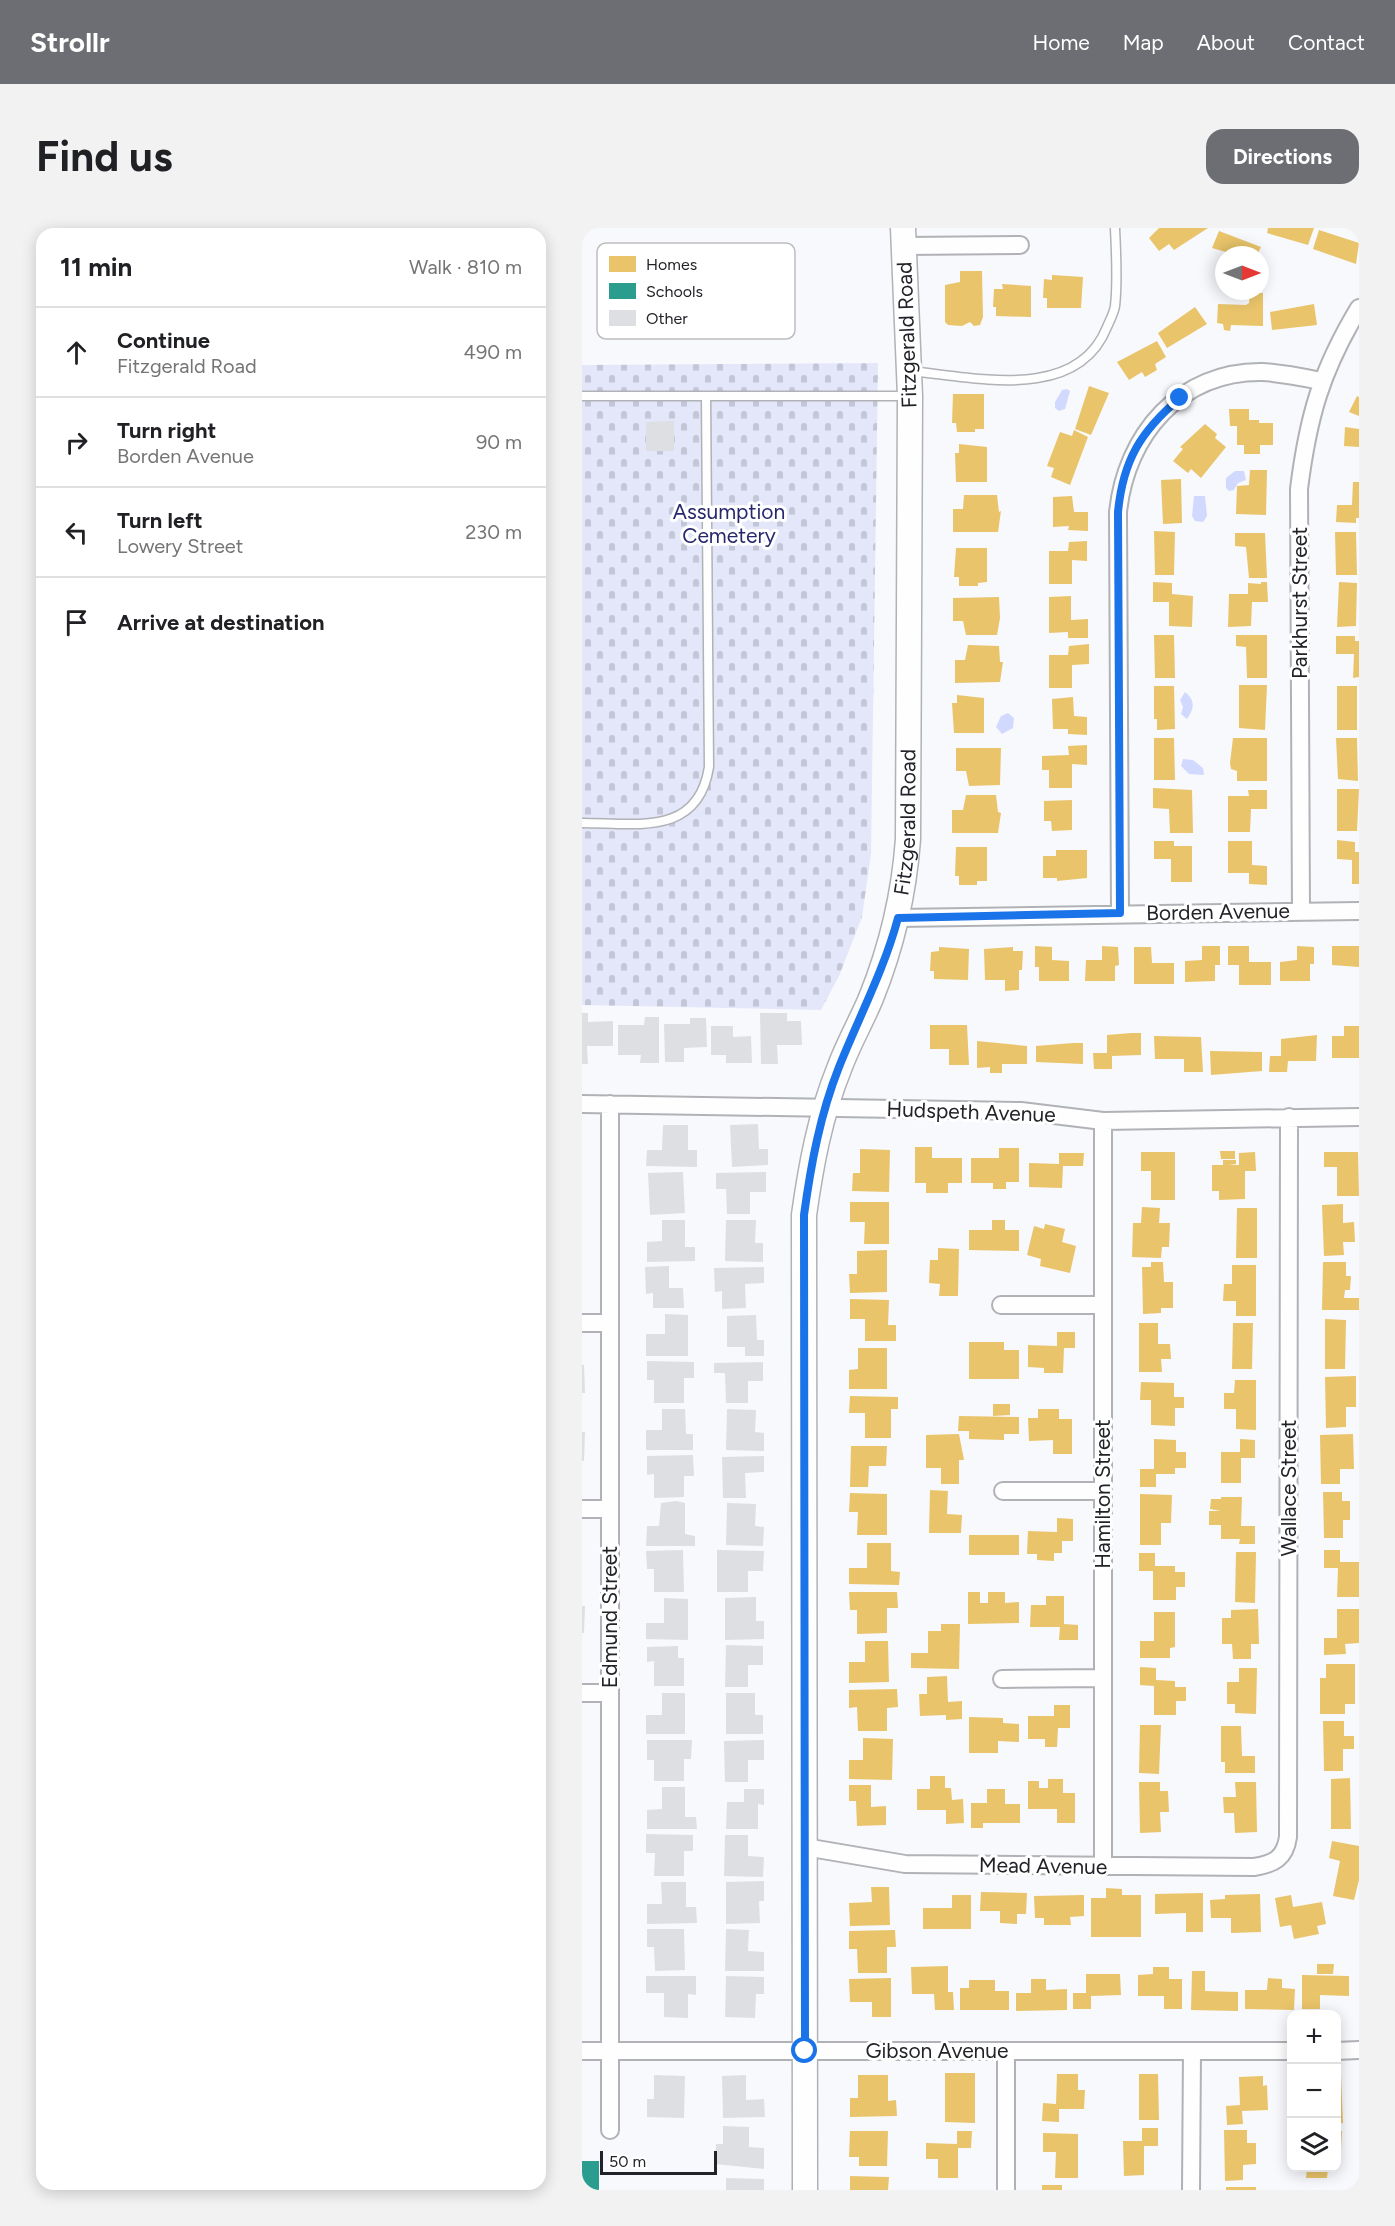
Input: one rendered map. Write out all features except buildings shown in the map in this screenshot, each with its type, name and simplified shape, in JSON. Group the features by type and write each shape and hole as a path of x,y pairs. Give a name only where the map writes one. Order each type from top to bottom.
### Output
{"main road":[{"name":"Fitzgerald Road","path":"805,2190 804,1215 811,1161 825,1108 838,1069 870,1000 898,918 908,839 910,396 904,237"}],"street":[{"path":"904,237 1020,245"},
{"name":"Parkhurst Street","path":"1301,910 1299,489 1306,435 1321,381 1337,344 1359,308"},
{"path":"1120,913 1118,512 1127,465 1140,439 1158,416 1180,398 1205,384 1231,375 1260,372 1321,381"},
{"name":"Borden Avenue","path":"898,918 1301,910 1359,911"},
{"name":"Hudspeth Avenue","path":"582,1104 1021,1111 1102,1121 1359,1117"},
{"name":"Edmund Street","path":"610,1104 610,2130"},
{"name":"Wallace Street","path":"1281,1857 1287,1848 1288,1826 1289,1117"},
{"name":"Hamilton Street","path":"1102,1121 1103,1867"},
{"path":"1001,1305 1103,1305"},
{"path":"582,1323 610,1323"},
{"path":"1003,1491 1103,1491"},
{"path":"582,1509 610,1509"},
{"path":"1002,1679 1103,1678"},
{"path":"582,1693 610,1693"},
{"name":"Mead Avenue","path":"805,1847 905,1864 1254,1867 1269,1865 1281,1857"},
{"path":"1341,2050 1359,2050"},
{"name":"Gibson Avenue","path":"582,2051 1287,2051"},
{"path":"1006,2051 1006,2190"},
{"path":"1191,2190 1192,2051"}],"lane":[{"path":"909,370 1023,380 1060,375 1087,358 1103,339 1115,308 1115,228"},
{"path":"582,396 910,396"},
{"path":"582,823 668,821 684,813 698,801 706,785 709,767 706,396"}],"green space":[{"name":"Assumption Cemetery","path":"878,363 871,854 862,917 839,976 821,1010 582,1005 582,365"}],"water":[{"path":"1062,390 1070,391 1065,409 1059,411 1055,408 1055,402"},
{"path":"1235,471 1244,471 1246,480 1238,483 1234,490 1229,491 1226,488 1226,478"},
{"path":"1194,496 1205,496 1207,516 1203,522 1195,521 1192,516"},
{"path":"1185,692 1193,704 1187,719 1181,714 1183,707 1180,700"},
{"path":"1008,713 1014,718 1013,728 1002,734 996,727 1001,716"},
{"path":"1183,759 1193,760 1203,768 1204,775 1189,774 1181,766"}],"route":[{"path":"805,2051 804,1215 811,1161 838,1069 870,1000 898,918 1120,913 1118,512 1120,489 1127,465 1140,439 1158,416 1180,398"}]}
